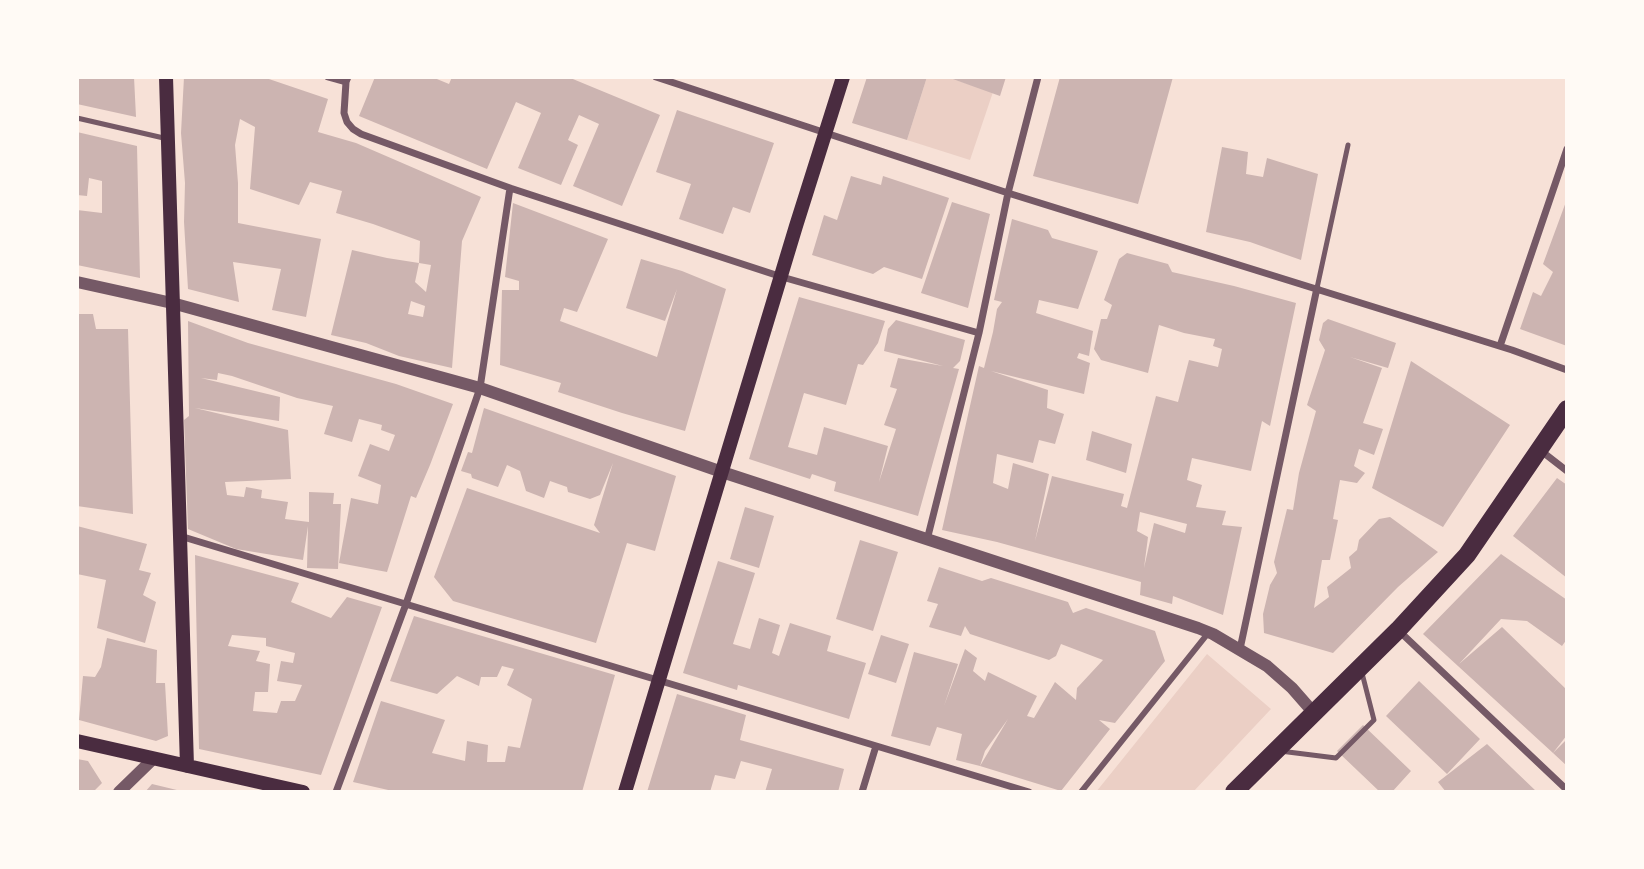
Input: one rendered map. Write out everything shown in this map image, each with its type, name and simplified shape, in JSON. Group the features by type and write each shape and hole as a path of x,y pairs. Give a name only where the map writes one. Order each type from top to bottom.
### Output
{"main road":[{"path":"166,77 187,766"},
{"path":"625,792 843,77"},
{"path":"1234,792 1398,630 1467,555 1567,409"},
{"path":"77,741 303,792"}],"street":[{"path":"328,77 347,80 344,113 347,122 361,134 509,188 782,276 979,333"},
{"path":"656,77 1008,193 1317,288 1567,370"},
{"path":"927,540 979,333 1008,193 1038,77"},
{"path":"1500,346 1567,149"},
{"path":"336,792 406,604 480,388 509,188"},
{"path":"77,282 172,303 480,388 722,472 1209,632 1268,666 1313,712"},
{"path":"1240,649 1317,288"},
{"path":"1539,450 1567,471"},
{"path":"180,536 1029,792"},
{"path":"1398,630 1567,790"},
{"path":"1081,792 1209,632"},
{"path":"862,792 876,746"},
{"path":"120,792 154,758"}],"lane":[{"path":"77,118 168,139"},
{"path":"1317,288 1348,145"},
{"path":"1277,750 1336,758 1374,720 1361,666"}],"shaded area":[{"path":"927,77 946,77 993,92 970,160 907,140"},
{"path":"1207,654 1271,709 1193,792 1096,792"}],"building":[{"path":"77,77 134,77 136,117 77,104"},
{"path":"184,77 263,77 328,99 318,132 356,143 481,197 462,241 452,368 399,356 366,343 331,335 352,250 419,263 420,241 336,213 342,191 310,182 299,205 250,189 255,127 240,119 235,145 238,223 321,239 306,317 272,310 281,269 233,262 239,302 188,289 181,133","holes":["419,263 431,265 426,292 415,282","411,301 425,306 423,317 408,314"]},
{"path":"375,77 432,77 449,84 452,77 568,77 660,115 622,206 573,186 599,124 579,115 568,140 578,145 561,185 518,168 541,113 516,102 487,169 359,116"},
{"path":"867,77 927,77 907,140 852,123"},
{"path":"947,77 1006,77 1000,96"},
{"path":"1060,77 1173,77 1138,204 1033,176"},
{"path":"677,110 774,143 750,213 733,207 723,234 679,219 691,184 656,172"},
{"path":"77,132 137,146 140,278 77,265 77,210 102,213 102,181 89,178 87,196 77,195"},
{"path":"1222,147 1248,152 1246,174 1263,177 1267,158 1318,174 1301,260 1250,242 1206,232"},
{"path":"851,176 881,185 883,176 949,198 922,279 884,267 873,274 812,255 824,215 837,220"},
{"path":"1567,199 1567,346 1520,329 1533,292 1541,296 1553,272 1543,264"},
{"path":"952,202 990,214 968,308 921,293"},
{"path":"513,203 608,239 577,312 564,308 560,321 657,357 677,289 665,321 626,308 641,259 682,271 726,289 685,431 558,392 561,383 500,365 502,290 519,290 519,281 505,277"},
{"path":"1012,219 1048,230 1052,238 1098,251 1078,309 1039,300 1036,313 1093,331 1089,356 1079,353 1077,358 1090,363 1084,394 991,371 1048,390 1047,408 1064,414 1055,444 1039,440 1033,463 997,454 993,483 1008,489 1013,463 1049,474 1035,541 1052,476 1124,494 1121,506 1127,508 1156,396 1178,402 1189,360 1218,367 1222,349 1213,346 1215,339 1159,325 1148,373 1101,360 1094,349 1101,319 1107,319 1112,305 1104,300 1119,259 1127,253 1168,264 1172,272 1296,303 1270,426 1262,421 1251,471 1192,458 1187,480 1202,485 1196,507 1226,511 1222,525 1242,527 1223,615 1173,596 1172,604 1140,595 1141,582 997,542 942,530 979,366 984,368 997,309 1002,302 994,300","holes":["1140,512 1187,524 1185,533 1154,523 1144,568 1148,537 1137,531"]},
{"path":"799,297 885,321 878,343 863,365 858,364 846,405 804,393 788,447 817,455 824,427 888,446 879,482 896,429 884,425 897,389 890,387 898,358 943,366 884,351 888,329 896,320 965,340 960,361 953,368 959,369 918,516 834,491 836,482 812,474 810,479 749,459"},
{"path":"77,314 93,314 96,329 128,329 133,514 77,506"},
{"path":"1328,319 1396,343 1388,368 1350,357 1382,368 1363,423 1383,429 1374,455 1359,449 1354,466 1365,473 1357,483 1340,480 1333,519 1338,520 1330,560 1322,560 1314,608 1329,597 1327,587 1351,568 1349,557 1357,550 1359,540 1379,519 1390,517 1438,552 1398,587 1333,653 1264,633 1263,614 1270,585 1277,573 1274,562 1287,509 1293,510 1299,473 1316,411 1307,405 1325,350 1319,340 1323,323"},
{"path":"188,321 248,343 396,384 453,404 416,498 411,496 387,572 339,563 351,498 378,504 381,485 358,476 370,444 389,451 395,435 381,430 382,425 359,419 352,442 324,434 333,406 297,398 218,373 217,380 201,378 280,397 279,421 195,408 288,430 291,479 225,482 227,495 244,497 246,487 262,490 261,498 288,502 285,519 309,522 309,492 334,493 333,504 341,504 338,569 307,568 308,526 303,560 236,549 188,529 184,420 189,416"},
{"path":"1411,361 1510,425 1443,527 1372,488"},
{"path":"484,408 676,476 655,551 627,543 596,643 453,601 434,577 467,488 600,533 594,525 613,463 600,495 590,499 568,492 567,487 550,481 544,498 526,491 520,471 507,465 498,487 461,471 468,452 472,453"},
{"path":"1092,431 1132,444 1126,473 1086,460"},
{"path":"1557,478 1567,485 1567,578 1513,536"},
{"path":"745,507 774,516 759,568 730,559"},
{"path":"77,526 147,544 139,570 151,573 143,595 156,602 145,643 97,628 106,580 77,574"},
{"path":"860,540 898,552 873,631 836,619"},
{"path":"1501,554 1567,600 1567,639 1562,646 1527,621 1501,619 1459,664 1502,627 1567,690 1567,735 1553,753 1423,634"},
{"path":"195,555 299,583 291,602 331,618 347,597 382,607 321,775 199,749","holes":["232,635 266,638 266,646 295,653 293,663 281,661 277,681 302,685 295,701 281,701 277,713 253,711 255,692 268,692 270,664 256,661 260,651 228,646"]},
{"path":"718,561 755,573 733,644 750,649 759,618 780,625 772,653 779,656 790,623 831,636 827,651 866,663 849,719 738,685 737,690 683,673"},
{"path":"939,567 982,581 991,578 1068,602 1073,613 1086,608 1155,631 1165,661 1115,723 1099,720 1110,729 1061,791 956,760 962,734 937,727 930,746 891,736 914,652 958,664 944,706 965,649 977,658 973,671 985,681 988,672 1037,696 1027,716 1034,718 1055,682 1076,700 1077,688 1103,660 1061,644 1056,656 1049,660 970,634 965,626 961,636 929,627 938,604 927,601","holes":["1008,719 980,766 985,751"]},
{"path":"414,616 615,675 582,792 397,792 353,782 381,701 445,720 432,753 465,761 467,741 488,745 487,762 505,762 508,746 520,748 532,699 507,685 514,669 502,666 497,677 481,677 479,686 457,676 437,694 390,681"},
{"path":"881,635 909,644 896,683 868,674"},
{"path":"107,638 157,650 156,683 165,683 168,736 156,741 79,720 83,676 95,677 101,667"},
{"path":"1419,681 1480,739 1447,774 1386,716"},
{"path":"677,694 746,715 740,740 844,769 838,792 765,792 772,769 741,761 735,779 715,775 710,792 647,792"},
{"path":"1363,725 1411,771 1392,792 1380,792 1337,751"},
{"path":"1567,739 1567,766 1553,753"},
{"path":"1487,744 1537,792 1446,792 1438,782"},
{"path":"77,759 88,761 102,783 93,792 77,792"},
{"path":"152,784 181,791 181,792 145,792"}]}
